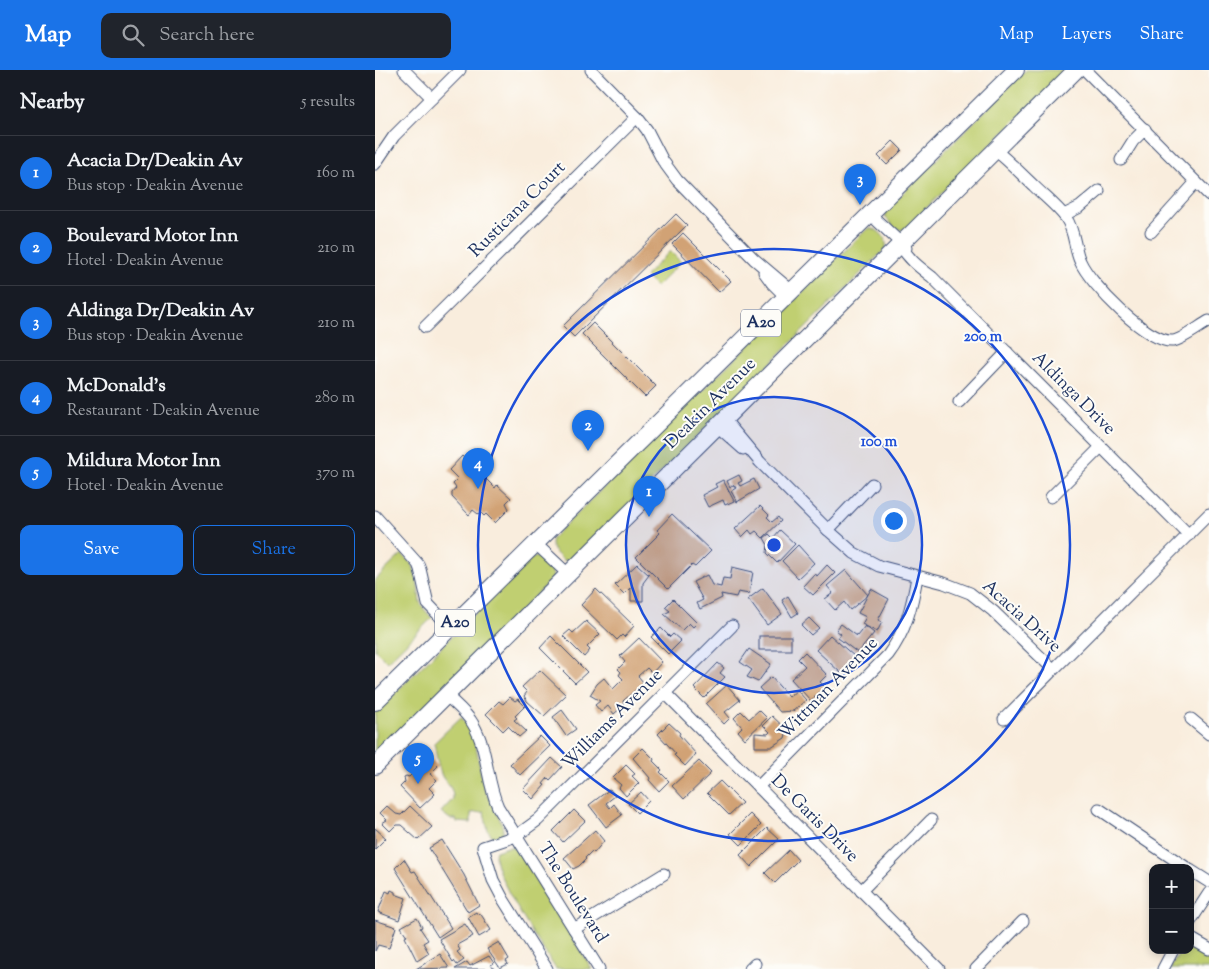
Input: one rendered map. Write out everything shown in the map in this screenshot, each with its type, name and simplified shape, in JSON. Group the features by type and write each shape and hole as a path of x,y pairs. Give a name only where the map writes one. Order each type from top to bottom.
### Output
{"highway":[{"name":"Deakin Avenue","path":"375,702 790,295 1016,70"},
{"name":"Deakin Avenue","path":"375,766 1076,70"}],"street":[{"path":"404,70 432,98"},
{"path":"375,164 394,136 460,70"},
{"path":"591,70 637,117 647,130 663,161 677,180 754,259 772,284 790,295"},
{"path":"1085,70 1209,195"},
{"name":"Rusticana Court","path":"425,327 637,117"},
{"path":"1121,160 1133,141 1145,129"},
{"path":"995,150 1064,215 1072,229 1080,263 1100,290 1122,312 1153,334 1171,341 1181,338 1209,320"},
{"path":"1151,232 1196,182"},
{"path":"1064,215 1080,207 1099,192"},
{"name":"Aldinga Drive","path":"871,215 900,244 910,251 933,277 1189,534"},
{"path":"959,402 1007,352"},
{"name":"Acacia Drive","path":"721,422 828,530 854,553 893,571 958,588 983,601 1053,669 1209,514"},
{"path":"1051,497 1101,446"},
{"path":"828,530 872,484"},
{"path":"375,516 418,564 428,604 451,628"},
{"path":"536,544 568,574"},
{"name":"Wittman Avenue","path":"758,787 888,655 897,643 909,618 917,577"},
{"name":"Williams Avenue","path":"516,836 538,820 732,626"},
{"path":"1004,719 1053,669"},
{"name":"De Garis Drive","path":"665,693 939,969"},
{"name":"The Boulevard","path":"446,695 473,724 482,745 492,794 599,969"},
{"path":"1191,719 1209,734"},
{"path":"1099,809 1181,864"},
{"path":"861,891 931,820"},
{"name":"The Boulevard","path":"516,836 483,847 493,880 547,969"},
{"path":"1194,873 1209,882"},
{"path":"574,929 664,874"},
{"path":"1194,916 1209,893"},
{"path":"976,969 1023,921"},
{"path":"1194,940 1209,949"},
{"path":"1163,969 1171,954"}],"green space":[{"path":"1026,70 1067,70 904,230 896,229 885,217 887,209"},
{"path":"870,228 877,230 882,235 886,241 886,248 572,561 563,560 552,547 551,541 553,537"},
{"path":"670,251 681,262 656,287 645,276"},
{"path":"402,554 413,566 417,578 420,602 432,618 387,662 375,650 375,580"},
{"path":"536,557 548,565 552,571 553,578 375,757 375,713 530,559"},
{"path":"461,717 472,733 482,781 502,824 503,833 497,837 492,836 488,831 484,812 471,813 471,823 457,822 456,819 450,819 441,812 453,799 453,795 442,776 433,744"},
{"path":"513,847 519,851 592,969 556,969 518,909 500,874 496,860 496,851"},
{"path":"1194,948 1209,956 1209,969 1170,969 1179,954 1194,954"}],"building":[{"path":"893,141 902,150 887,165 878,156"},
{"path":"676,214 687,225 574,337 563,326"},
{"path":"683,233 731,281 719,292 672,244"},
{"path":"593,323 656,386 645,397 582,334"},
{"path":"462,456 477,471 475,473 479,478 482,475 495,488 497,485 511,498 506,503 509,509 495,523 486,514 484,516 480,512 478,514 473,510 469,515 452,497 452,493 456,488 453,484 458,479 449,470"},
{"path":"739,475 742,481 738,483 740,486 754,479 759,489 737,502 731,491 736,488 734,485 730,487 727,481"},
{"path":"723,480 734,501 725,505 723,500 708,507 702,495 717,487 715,484"},
{"path":"760,506 769,515 767,517 772,522 778,517 781,521 763,538 756,531 752,534 749,530 742,537 735,529"},
{"path":"672,514 711,551 695,567 692,565 668,589 636,557 660,533 657,530"},
{"path":"780,530 795,544 777,563 767,553 768,545 764,538 769,534 773,538"},
{"path":"798,545 814,563 798,578 782,561"},
{"path":"637,564 649,575 643,583 643,601 631,601 630,588 624,594 615,585"},
{"path":"827,565 835,573 813,595 803,586 814,574 817,576"},
{"path":"732,567 753,572 749,594 738,592 736,597 721,594 722,598 700,609 697,603 703,600 693,582 707,575 712,585 721,587 723,578 730,579"},
{"path":"846,570 868,595 850,610 844,602 835,610 825,599 833,593 827,586"},
{"path":"763,588 782,614 767,625 748,599"},
{"path":"596,589 634,626 624,637 622,635 617,640 581,605"},
{"path":"871,589 889,599 878,620 882,622 877,632 862,624 866,617 858,613"},
{"path":"788,596 798,613 792,617 782,600"},
{"path":"673,599 697,623 693,627 689,623 682,630 664,614 670,611 665,607"},
{"path":"809,618 819,628 811,635 801,625"},
{"path":"586,621 600,634 587,647 590,650 584,657 563,636 570,630 573,633"},
{"path":"841,624 857,636 865,626 874,633 858,653 838,638 841,634 836,630"},
{"path":"661,628 670,637 673,634 681,641 668,654 651,637"},
{"path":"830,635 855,657 841,673 816,650"},
{"path":"551,636 587,672 575,683 540,648"},
{"path":"759,636 791,636 791,650 759,650"},
{"path":"639,638 662,662 652,673 647,668 638,676 644,683 623,701 624,705 614,714 608,706 601,712 595,705 600,701 590,695 597,684 604,678 613,689 623,679 619,675 621,672 618,669 625,662 620,656"},
{"path":"749,649 771,664 758,682 747,677 752,670 740,662"},
{"path":"805,652 827,675 820,682 825,687 811,701 791,679 805,666 798,659"},
{"path":"718,663 724,668 720,673 725,677 704,698 694,688"},
{"path":"540,670 566,695 544,716 527,701 524,696 527,692 522,687"},
{"path":"771,677 789,697 797,690 806,700 793,711 780,712 759,688"},
{"path":"727,685 740,700 725,712 730,718 724,724 706,704"},
{"path":"510,697 515,701 518,699 525,706 515,716 517,718 514,720 526,731 519,737 508,726 503,731 486,714 499,701 503,704"},
{"path":"562,710 576,729 566,736 553,717"},
{"path":"759,710 767,718 745,739 738,731 742,727 734,718 741,711 749,719"},
{"path":"772,716 787,730 785,738 771,747 755,747 755,733 768,734 770,732 763,725"},
{"path":"669,723 680,733 679,735 696,754 685,766 658,734"},
{"path":"540,736 550,746 520,775 510,764"},
{"path":"643,748 654,759 653,761 662,770 660,772 669,781 659,791 633,758"},
{"path":"552,758 562,767 550,780 548,778 543,784 545,785 533,799 523,789"},
{"path":"432,760 438,766 430,774 437,780 429,788 435,794 420,808 400,787 405,782 404,777 409,777 419,767 422,770"},
{"path":"699,761 711,773 684,799 672,786"},
{"path":"626,765 635,774 632,776 639,783 626,796 619,788 621,785 613,778"},
{"path":"720,781 742,803 729,815 707,793"},
{"path":"610,789 615,796 606,803 610,808 614,804 622,815 606,827 589,805"},
{"path":"641,792 649,801 637,813 628,804"},
{"path":"387,806 396,814 401,815 410,806 432,827 418,840 401,825 396,825 390,831 382,823 387,820 380,813"},
{"path":"574,810 585,821 563,842 553,831"},
{"path":"750,814 761,825 741,845 730,834"},
{"path":"375,828 386,838 375,849"},
{"path":"767,828 779,839 751,867 740,855"},
{"path":"595,830 604,841 594,853 592,851 579,866 573,869 564,858"},
{"path":"442,840 464,875 479,905 468,912 429,848"},
{"path":"789,850 798,860 775,883 765,873"},
{"path":"404,859 412,872 415,871 451,928 438,937 395,868"},
{"path":"391,890 395,894 406,898 399,920 378,912 386,891 390,893"},
{"path":"476,912 478,915 480,913 491,930 479,937 468,917"},
{"path":"417,918 422,927 420,928 428,940 423,943 429,953 417,961 405,937 407,936 401,927"},
{"path":"375,920 396,927 389,948 378,945 375,951"},
{"path":"465,924 473,936 457,945 460,950 457,952 464,960 457,965 453,962 439,939"},
{"path":"499,942 509,959 506,961 508,964 500,968 487,949"},
{"path":"440,954 449,968 416,969"},
{"path":"489,956 494,963 491,965 494,969 455,969 467,962 470,966"}],"place":[{"name":"Aldinga Dr/Deakin Av","path":"860,205"},
{"name":"Boulevard Motor Inn","path":"588,451"},
{"name":"McDonald's","path":"478,489"},
{"name":"Acacia Dr/Deakin Av","path":"649,517"},
{"name":"Mildura Motor Inn","path":"418,784"}]}
